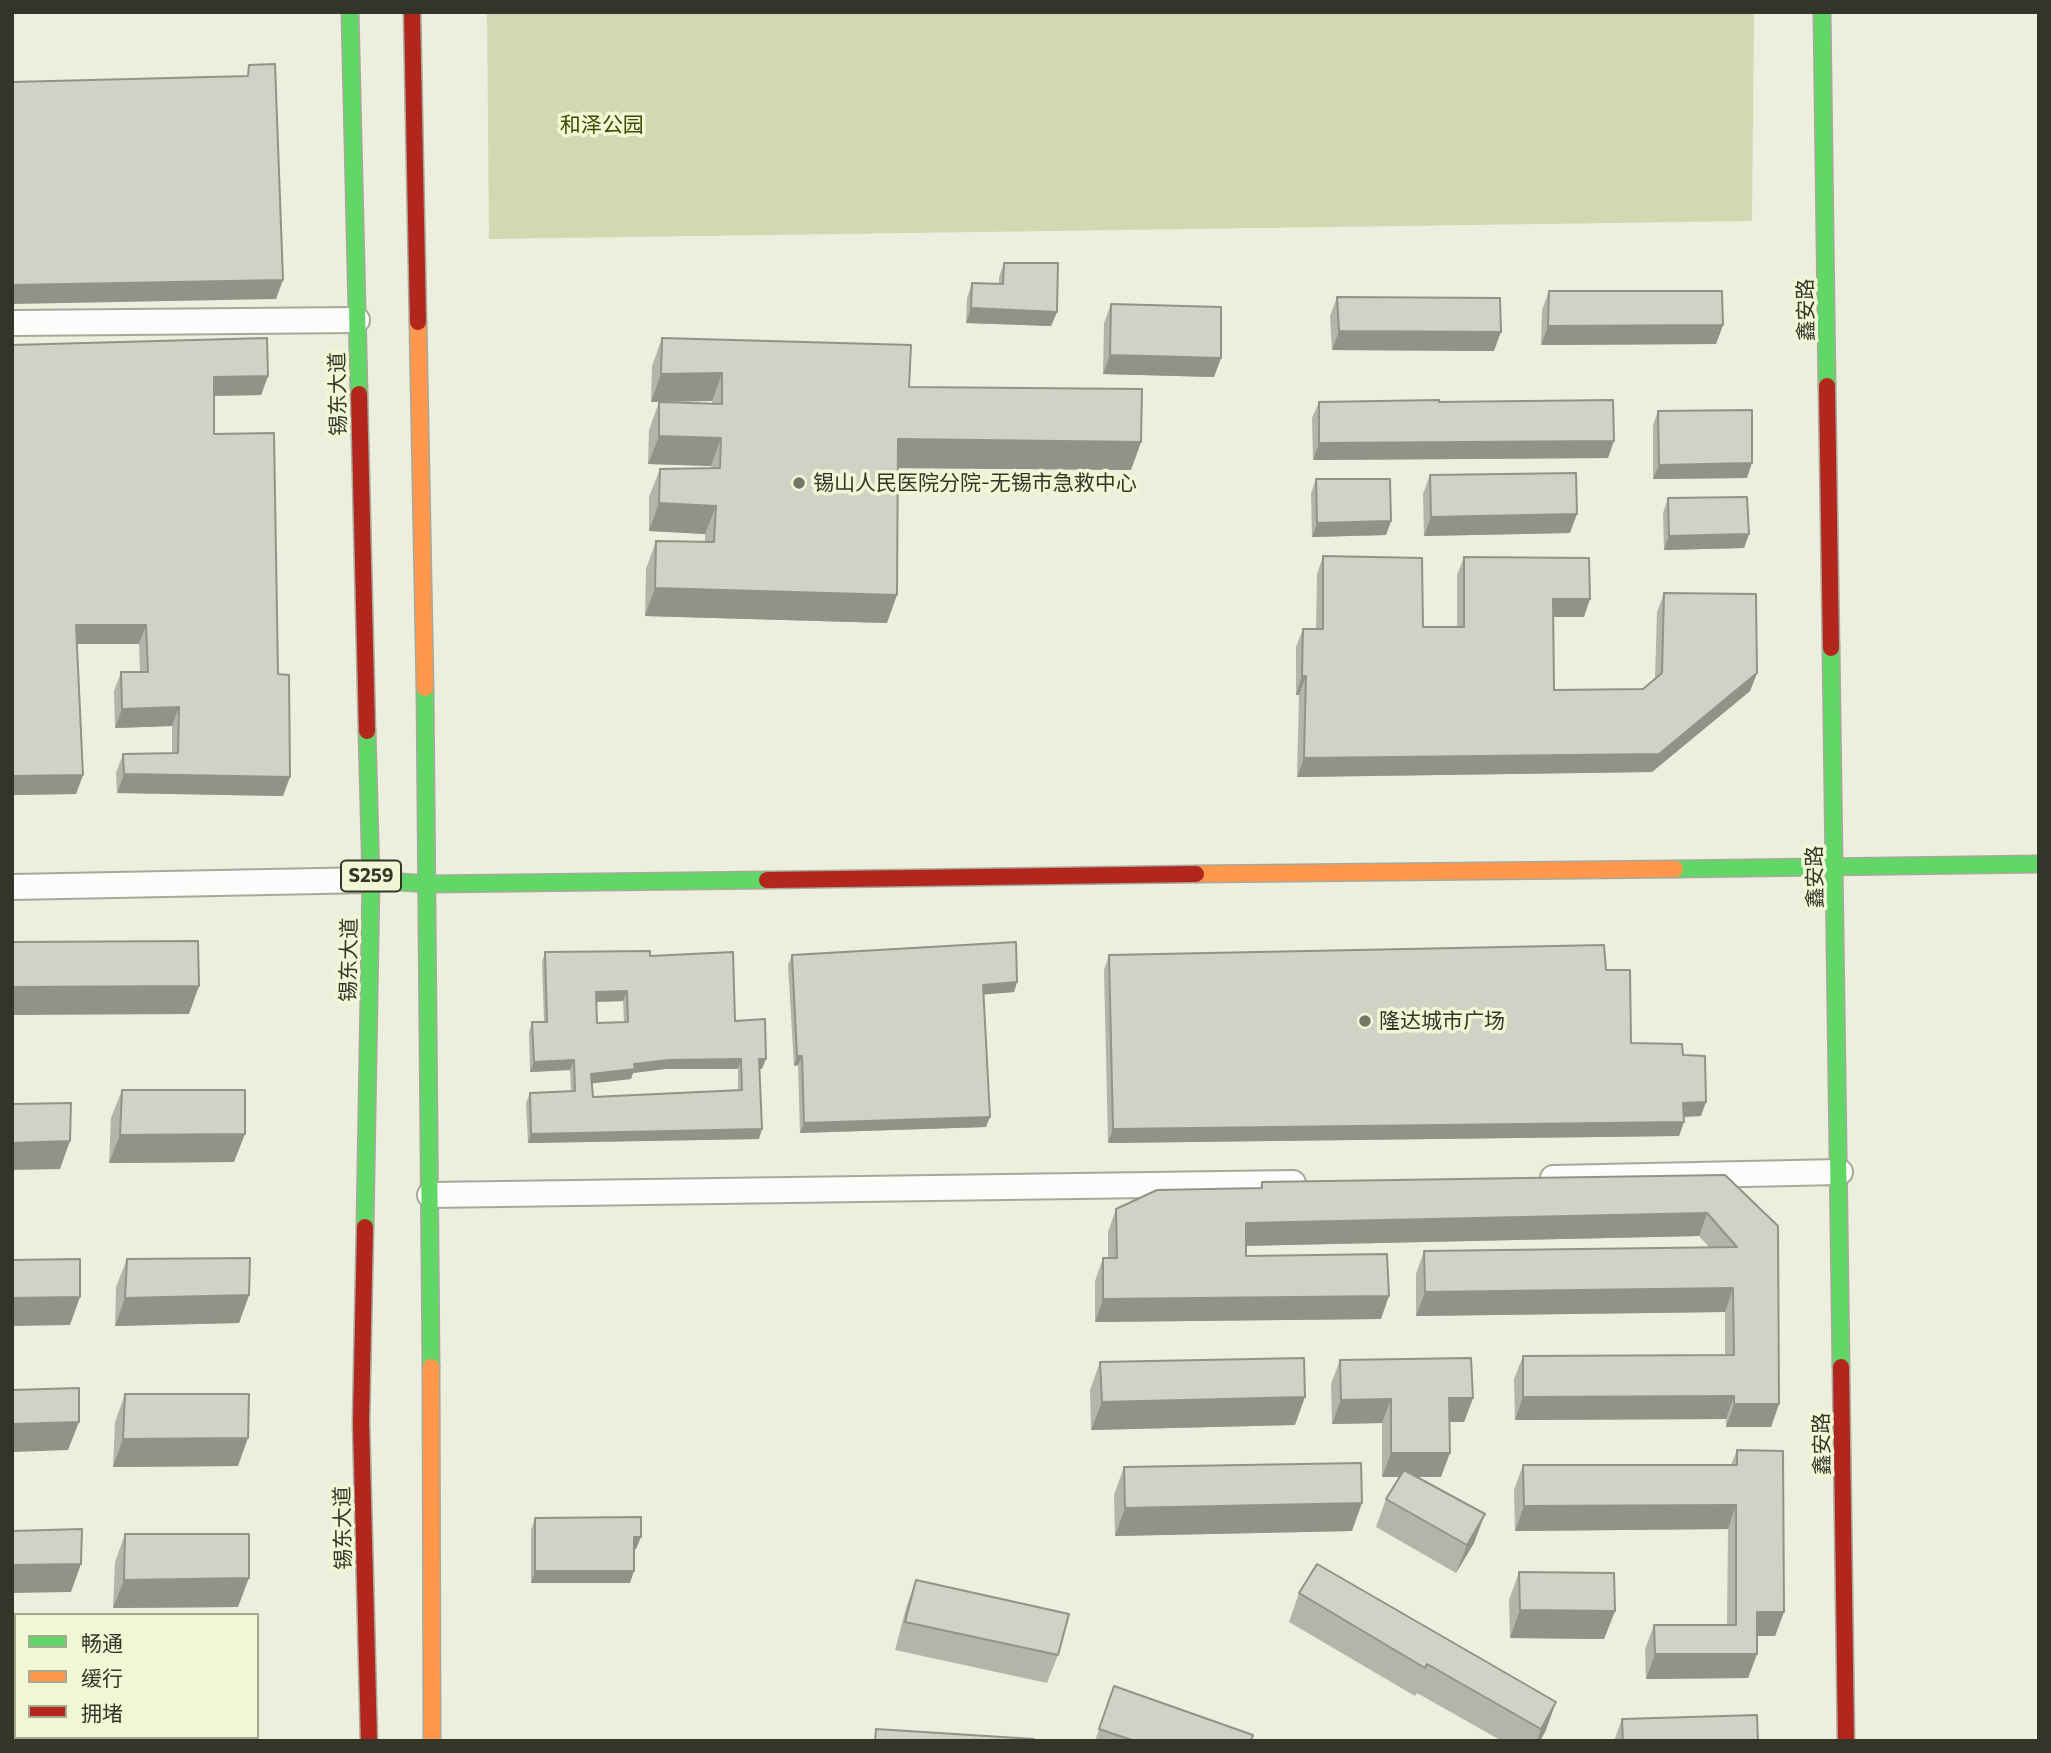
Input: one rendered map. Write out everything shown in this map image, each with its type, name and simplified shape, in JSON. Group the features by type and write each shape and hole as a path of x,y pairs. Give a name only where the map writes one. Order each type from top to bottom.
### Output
{"main road":[{"name":"锡东大道","path":"350,12 371,880 361,1422 369,1741"},
{"name":"S259","path":"412,12 429,884 432,1741"},
{"name":"鑫安路","path":"1822,12 1836,867 1846,1741"},
{"path":"371,880 429,884 2039,863"}],"street":[{"path":"12,323 357,320"},
{"path":"12,887 371,880"},
{"path":"1523,1178 1840,1172"},
{"path":"430,1195 1317,1182"}],"green space":[{"name":"和泽公园","path":"487,12 1754,12 1752,221 489,239"}],"building":[{"path":"275,64 283,280 12,285 12,82 248,76 249,65"},
{"path":"1004,263 1058,263 1057,312 971,308 972,283 1003,284"},
{"path":"1549,291 1722,291 1723,325 1548,326"},
{"path":"1337,297 1500,298 1501,332 1339,331"},
{"path":"1111,304 1221,307 1221,358 1110,355"},
{"path":"267,338 268,376 214,377 214,434 274,433 278,674 289,675 290,777 124,774 123,754 178,753 179,707 122,709 121,672 148,672 146,625 76,625 83,775 12,776 12,345"},
{"name":"锡山人民医院分院-无锡市急救中心","path":"662,338 911,345 909,387 1142,389 1141,442 898,439 897,595 655,588 656,541 714,542 716,506 659,503 660,469 720,468 721,438 659,436 659,402 722,404 722,373 661,374"},
{"path":"1613,400 1614,441 1319,443 1319,402"},
{"path":"1752,410 1752,463 1659,465 1658,411"},
{"path":"1576,473 1577,514 1431,517 1430,475"},
{"path":"1316,479 1390,479 1391,521 1317,523"},
{"path":"1747,497 1749,534 1669,536 1668,498"},
{"path":"1323,556 1422,558 1423,627 1464,627 1464,557 1589,558 1590,599 1553,599 1554,690 1643,689 1662,673 1664,593 1756,594 1757,673 1659,754 1304,758 1306,676 1302,676 1303,629 1323,629"},
{"path":"198,941 199,986 12,987 12,942"},
{"path":"1016,942 1017,982 983,985 990,1117 804,1123 802,1056 797,1056 792,955"},
{"name":"隆达城市广场","path":"1604,945 1606,970 1630,970 1631,1043 1682,1044 1683,1055 1705,1056 1706,1102 1683,1103 1684,1122 1113,1129 1109,955"},
{"path":"650,951 650,956 733,952 735,1021 765,1019 766,1059 759,1059 762,1129 531,1134 530,1093 575,1091 574,1060 534,1062 532,1022 547,1022 545,952","holes":["627,991 628,1022 597,1023 596,992","741,1059 742,1090 593,1097 591,1074 635,1069 634,1064 669,1060"]},
{"path":"122,1090 245,1090 245,1134 120,1135"},
{"path":"71,1103 70,1141 12,1143 12,1104"},
{"path":"1725,1175 1778,1226 1779,1404 1734,1404 1734,1396 1523,1397 1523,1356 1734,1355 1733,1288 1425,1292 1424,1251 1737,1247 1707,1213 1246,1223 1246,1256 1387,1254 1389,1296 1103,1299 1103,1258 1117,1258 1116,1209 1157,1190 1262,1188 1262,1182"},
{"path":"250,1258 249,1295 125,1298 127,1259"},
{"path":"80,1259 80,1297 12,1298 12,1260"},
{"path":"1304,1358 1305,1397 1102,1402 1100,1362"},
{"path":"1471,1358 1473,1398 1449,1398 1450,1453 1391,1453 1391,1399 1341,1400 1340,1360"},
{"path":"79,1388 79,1422 12,1424 12,1390"},
{"path":"125,1394 249,1394 248,1438 123,1439"},
{"path":"1737,1450 1783,1451 1784,1612 1757,1612 1757,1654 1655,1654 1654,1625 1736,1625 1736,1505 1524,1506 1523,1465 1737,1465"},
{"path":"1361,1463 1362,1503 1125,1508 1124,1467"},
{"path":"1404,1470 1485,1514 1467,1545 1386,1499"},
{"path":"641,1517 641,1537 634,1537 634,1571 535,1571 535,1518"},
{"path":"82,1529 81,1564 12,1565 12,1531"},
{"path":"125,1534 249,1534 249,1578 124,1580"},
{"path":"1317,1564 1556,1702 1541,1729 1427,1664 1425,1668 1299,1593"},
{"path":"1519,1572 1614,1573 1615,1611 1520,1610"},
{"path":"916,1580 1069,1614 1058,1655 905,1622"},
{"path":"12,1625 14,1625 14,1662"},
{"path":"1114,1686 1253,1735 1251,1741 1135,1741 1099,1729"},
{"path":"1757,1715 1758,1741 1623,1741 1622,1719"},
{"path":"876,1729 1034,1739 1034,1741 875,1741"}],"traffic: fast":[{"path":"350,12 359,394"},
{"path":"1822,12 1827,386"},
{"path":"1831,648 1841,1367"},
{"path":"425,688 431,1367"},
{"path":"365,1227 371,880 367,731"},
{"path":"1675,869 2039,864"},
{"path":"371,880 429,884 767,880"}],"traffic: slow":[{"path":"418,322 425,688"},
{"path":"1196,874 1675,869"},
{"path":"431,1367 432,1741"}],"traffic: jam":[{"path":"412,12 418,322"},
{"path":"1827,386 1831,648"},
{"path":"359,394 367,731"},
{"path":"767,880 1196,874"},
{"path":"365,1227 361,1422 369,1741"},
{"path":"1841,1367 1846,1741"}],"place":[{"name":"锡山人民医院分院-无锡市急救中心","path":"799,483"},
{"name":"隆达城市广场","path":"1365,1021"}]}
